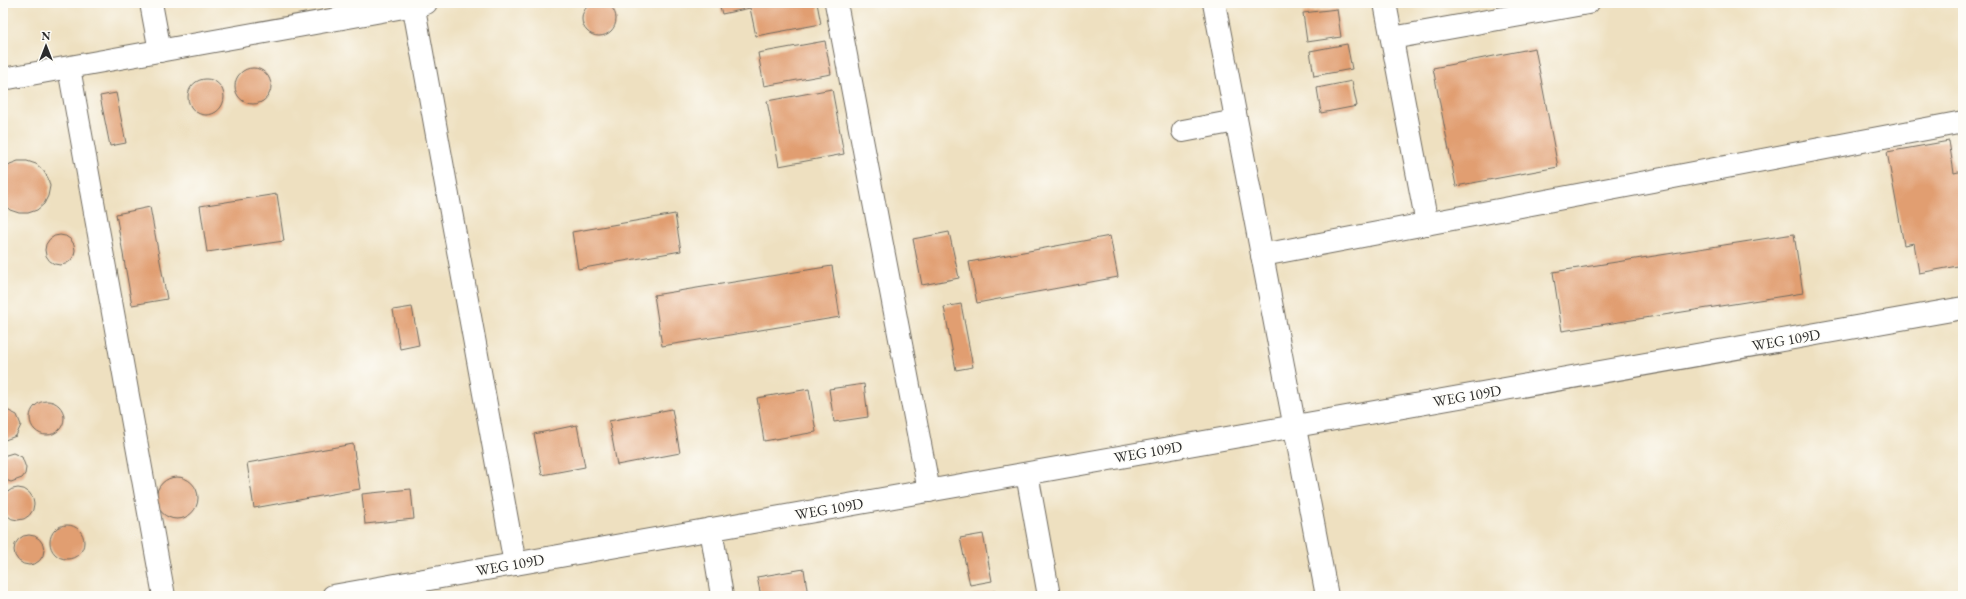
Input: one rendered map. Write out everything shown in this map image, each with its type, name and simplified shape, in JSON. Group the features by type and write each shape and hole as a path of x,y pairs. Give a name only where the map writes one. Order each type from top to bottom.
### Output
{"lane":[{"path":"151,3 160,51"},
{"path":"836,3 928,491"},
{"path":"1214,3 1327,596"},
{"path":"1385,3 1427,224"},
{"path":"1392,38 1588,3"},
{"path":"3,79 418,4 516,564"},
{"path":"68,68 164,596"},
{"path":"1183,131 1236,121"},
{"path":"1262,255 1963,122"},
{"name":"WEG 109D","path":"333,596 437,587 516,564 1963,308"},
{"path":"1027,474 1049,596"},
{"path":"711,529 722,596"}],"building":[{"path":"596,2 602,2 606,3 613,9 616,19 615,26 609,33 602,36 596,36 592,35 585,29 582,22 582,16 583,12 589,5"},
{"path":"719,3 817,3 821,24 756,36 750,8 722,14"},
{"path":"1337,9 1341,37 1307,42 1303,13"},
{"path":"825,41 831,74 764,86 758,53"},
{"path":"1347,44 1352,69 1314,76 1310,51"},
{"path":"1535,48 1558,167 1456,186 1433,68"},
{"path":"257,68 266,73 270,79 270,93 266,99 257,104 249,104 240,99 236,93 235,82 240,73 246,69"},
{"path":"210,79 219,84 223,90 223,104 219,110 210,115 202,115 193,110 189,104 188,93 193,84 199,80"},
{"path":"1352,81 1357,106 1321,113 1317,88"},
{"path":"832,89 844,154 779,166 767,101"},
{"path":"116,93 126,143 110,146 100,96"},
{"path":"1949,141 1954,173 1963,171 1963,265 1919,273 1914,243 1904,245 1887,152"},
{"path":"18,161 27,161 36,164 43,170 48,178 50,186 48,196 44,204 37,210 28,213 19,213 10,210 3,204 3,170 10,164"},
{"path":"277,194 284,241 207,252 200,206"},
{"path":"150,207 167,299 132,305 116,214"},
{"path":"675,214 681,251 578,269 572,232"},
{"path":"949,232 959,278 922,285 913,239"},
{"path":"1794,234 1803,293 1562,331 1553,272"},
{"path":"60,235 71,239 75,250 71,261 60,265 49,261 45,250 49,239"},
{"path":"1110,236 1118,277 977,303 969,262"},
{"path":"832,266 840,317 662,346 654,295"},
{"path":"961,304 973,367 956,370 944,307"},
{"path":"412,307 419,345 400,349 393,310"},
{"path":"864,384 868,417 834,422 829,389"},
{"path":"809,389 816,432 764,441 757,398"},
{"path":"47,401 59,406 64,418 59,430 47,435 35,430 30,418 35,406"},
{"path":"672,409 680,453 617,465 609,421"},
{"path":"7,410 17,415 21,425 16,436 5,440 3,439 3,411"},
{"path":"577,425 585,467 542,475 534,434"},
{"path":"353,444 360,489 254,508 247,463"},
{"path":"13,453 22,457 26,468 25,474 22,478 11,482 3,479 3,456"},
{"path":"177,477 192,483 198,498 192,513 177,519 162,513 156,498 162,483"},
{"path":"15,488 21,488 31,495 34,504 33,510 27,517 21,520 15,520 5,513 2,507 2,501 9,491"},
{"path":"411,489 414,519 365,524 362,494"},
{"path":"70,525 79,530 83,535 83,549 79,554 74,558 64,559 60,558 51,549 50,539 51,535 60,526"},
{"path":"983,534 992,581 970,585 960,538"},
{"path":"29,535 40,539 44,550 40,561 29,565 18,561 14,550 18,539"},
{"path":"804,569 808,596 761,596 757,577"},
{"path":"995,591 996,596 972,596 972,595"}]}
